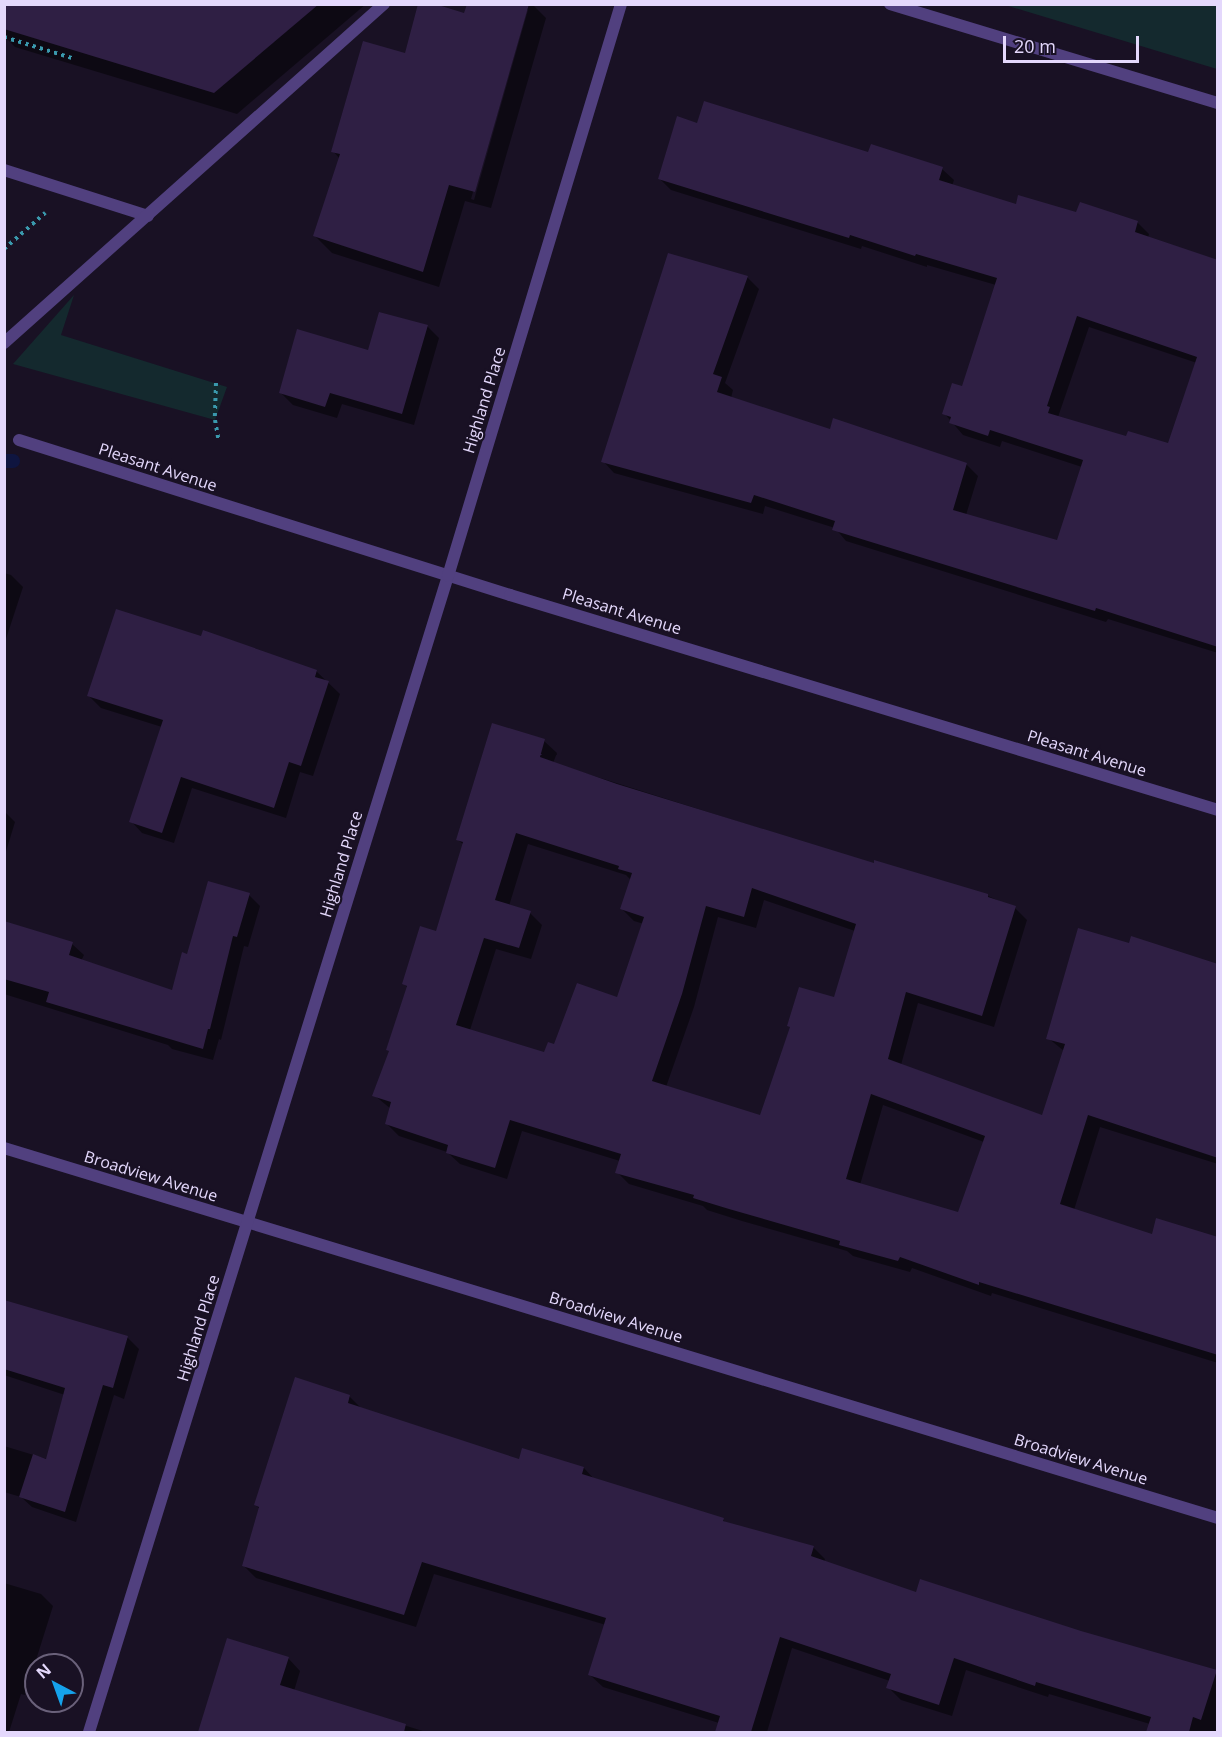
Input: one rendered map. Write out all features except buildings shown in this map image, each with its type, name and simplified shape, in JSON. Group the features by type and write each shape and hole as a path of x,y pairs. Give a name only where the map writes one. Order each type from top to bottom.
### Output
{"street":[{"path":"4,343 384,4"},
{"name":"Highland Place","path":"89,1732 448,576 621,4"},
{"path":"890,4 1218,102"},
{"path":"4,170 148,216"},
{"name":"Pleasant Avenue","path":"19,440 448,576 1218,810"},
{"name":"Broadview Avenue","path":"4,1148 1218,1518"}],"path":[{"path":"4,37 75,58"},
{"path":"4,249 70,191"},
{"path":"216,383 215,420 219,442"}],"green space":[{"path":"1005,5 1217,5 1217,69"},
{"path":"74,295 61,335 227,387 215,420 13,364"}],"waterway":[{"path":"4,461 13,461"}]}
